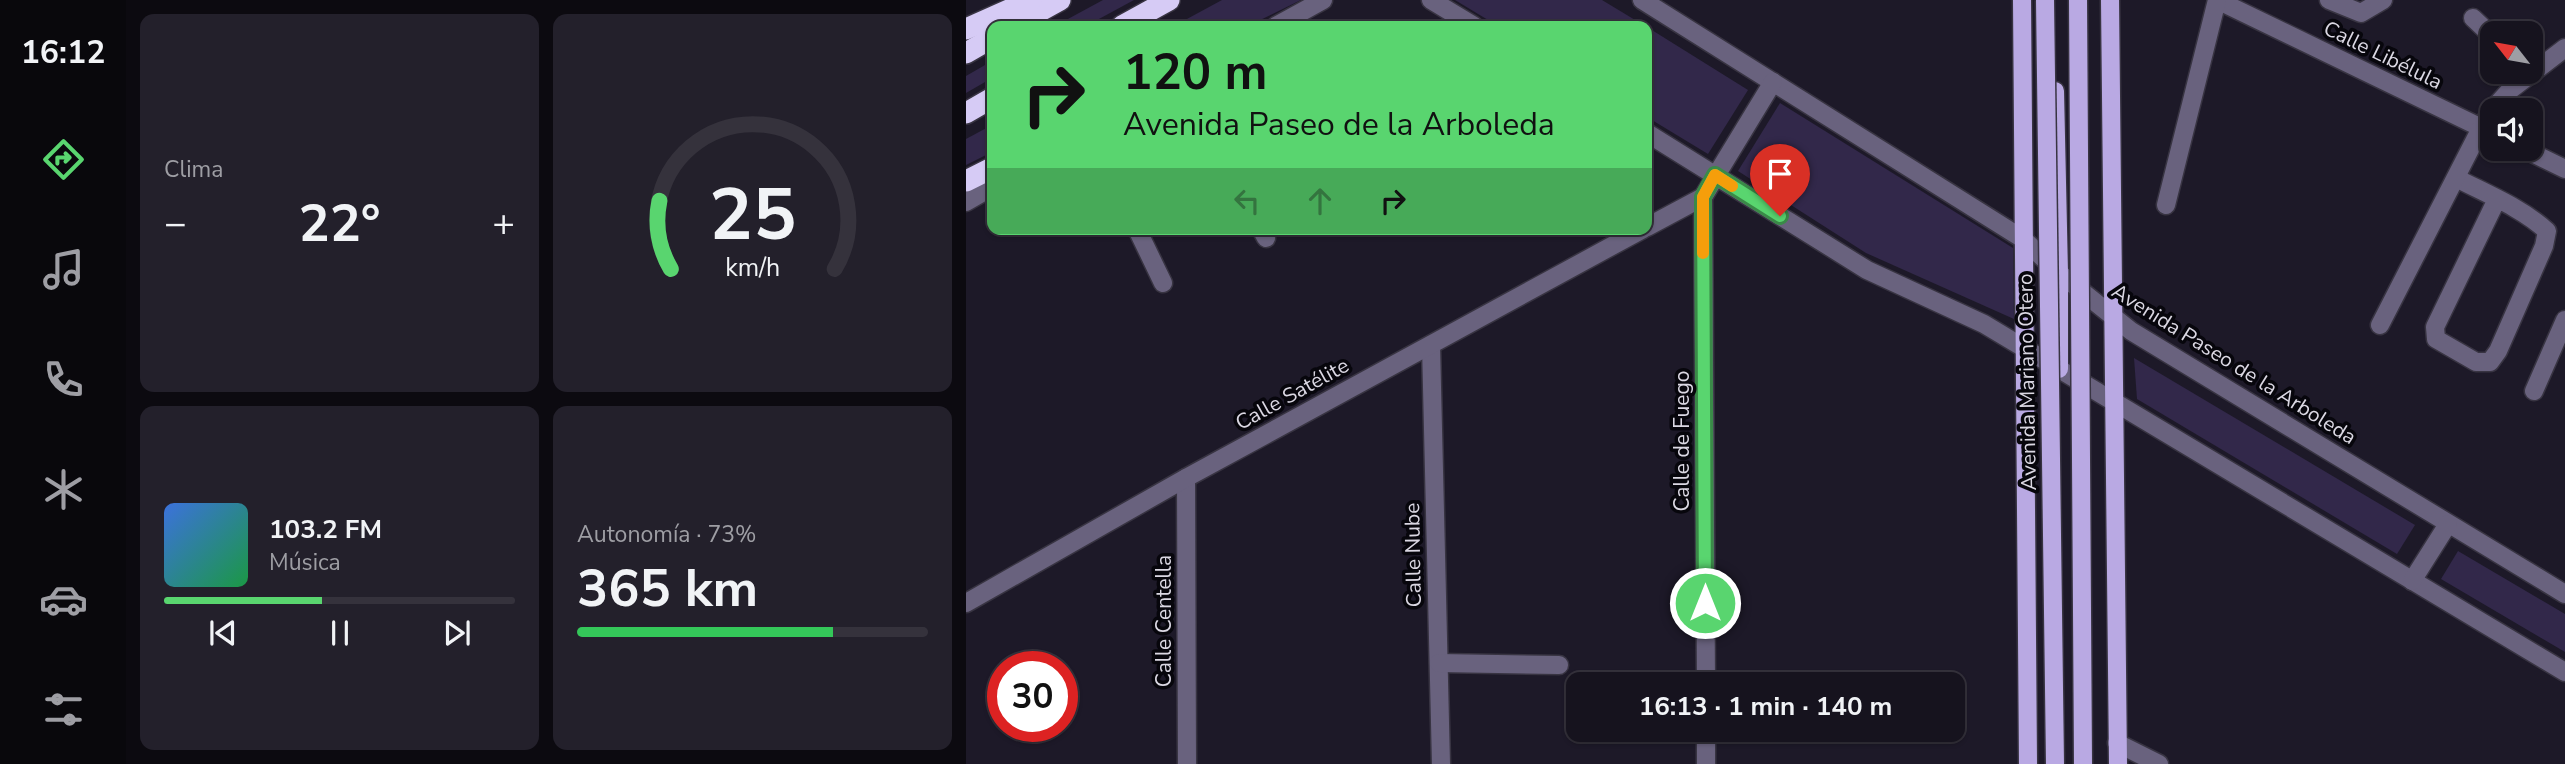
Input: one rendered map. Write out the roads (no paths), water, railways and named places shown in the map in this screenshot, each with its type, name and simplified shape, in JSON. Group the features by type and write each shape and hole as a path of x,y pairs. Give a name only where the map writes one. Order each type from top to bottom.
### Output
{"highway":[{"path":"966,29 1031,0"},
{"path":"1022,21 1060,0"},
{"path":"1131,21 1169,0"},
{"path":"966,53 987,41"},
{"path":"966,113 987,101"},
{"path":"966,181 987,170"}],"main road":[{"name":"Avenida Mariano Otero","path":"2022,0 2028,764"},
{"name":"Avenida Mariano Otero","path":"2045,0 2055,764"},
{"path":"2052,0 2059,369"},
{"path":"2078,0 2082,764"},
{"path":"2110,0 2118,764"}],"street":[{"path":"1285,21 1323,0"},
{"path":"1431,0 1466,21"},
{"name":"Avenida Paseo de la Arboleda","path":"1642,0 2023,239 2059,274 2112,318 2565,594"},
{"path":"2166,205 2217,0"},
{"name":"Calle Libélula","path":"2217,0 2480,128"},
{"path":"2329,0 2361,13 2383,0"},
{"path":"2473,18 2480,25"},
{"path":"2543,63 2565,48"},
{"path":"1703,197 1773,82"},
{"path":"2503,98 2517,84"},
{"path":"1652,136 1867,270 1984,324 2565,672"},
{"path":"2380,325 2456,178 2480,140"},
{"path":"2543,158 2565,169"},
{"path":"2456,178 2497,199 2547,231 2544,246 2498,351 2490,362 2476,362 2435,339 2435,327 2497,199"},
{"path":"966,202 987,190"},
{"name":"Calle Satélite","path":"1652,224 1703,197"},
{"name":"Calle de Fuego","path":"1703,197 1706,672"},
{"path":"1140,235 1163,283"},
{"name":"Calle Satélite","path":"966,603 1186,478 1632,235"},
{"path":"2534,391 2565,320"},
{"name":"Calle Nube","path":"1431,345 1441,764"},
{"name":"Calle Centella","path":"1186,478 1187,764"},
{"path":"2412,581 2448,524"},
{"path":"1439,663 1559,664"},
{"path":"1706,742 1706,764"},
{"path":"2117,743 2159,764"}]}
